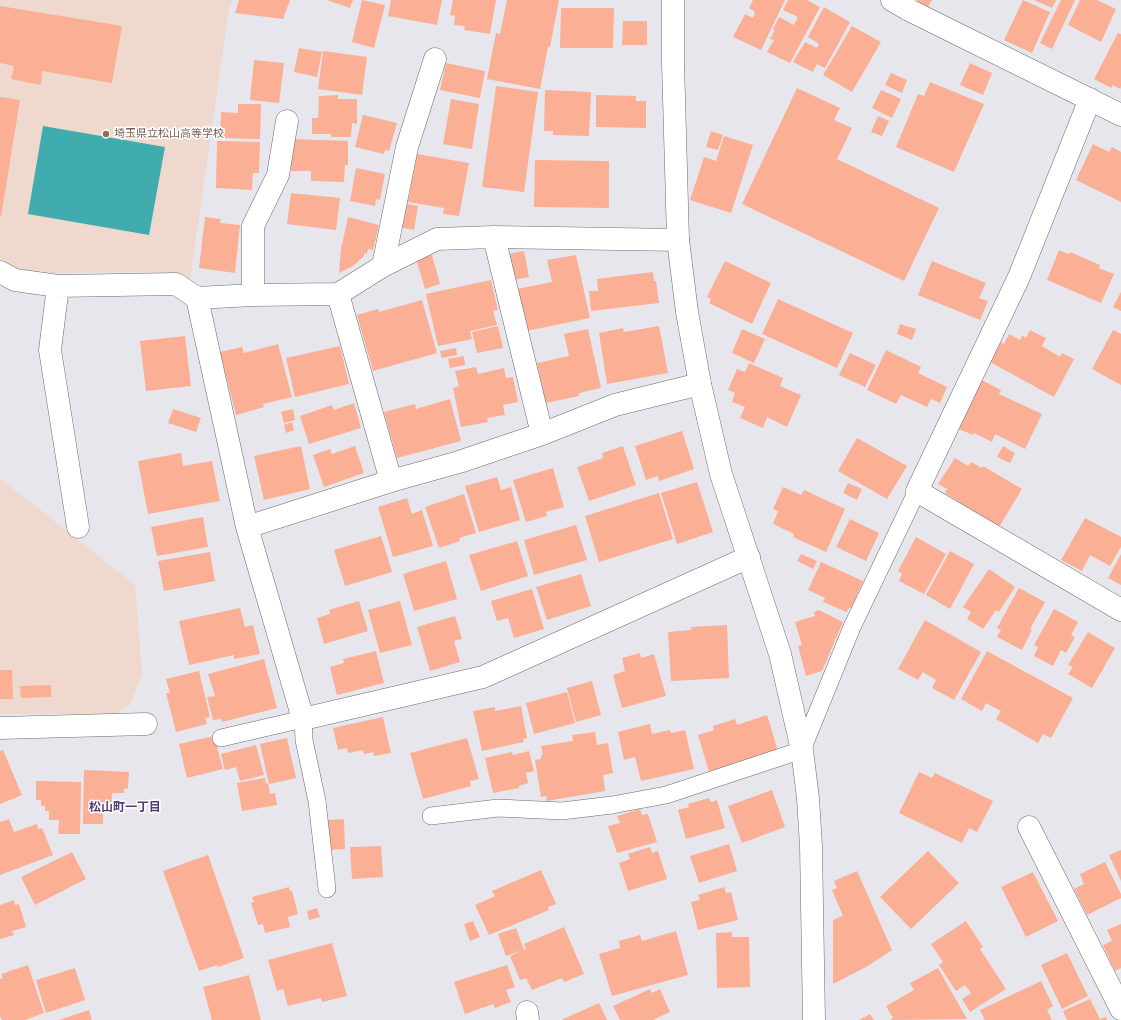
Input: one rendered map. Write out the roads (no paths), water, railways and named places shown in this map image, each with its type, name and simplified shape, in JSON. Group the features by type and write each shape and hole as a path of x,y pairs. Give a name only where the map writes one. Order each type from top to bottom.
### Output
{"street":[{"path":"673,0 673,62 678,240 687,312 700,384 721,474 780,654 802,750 808,798 811,846 814,1020"},
{"path":"892,0 909,10 1121,114"},
{"path":"383,266 407,147 435,59"},
{"path":"1090,99 1019,277 917,491 1121,610"},
{"path":"253,295 253,226 278,175 287,122"},
{"path":"0,272 15,280 58,286 176,284 197,298 253,295 338,294 383,266 437,239 494,237 678,240"},
{"path":"494,237 542,434"},
{"path":"58,286 50,350 78,527"},
{"path":"338,294 391,481"},
{"path":"197,298 247,527 303,719 483,677 749,558"},
{"path":"247,527 391,481 459,462 542,434 615,405 700,384"},
{"path":"0,728 146,724"},
{"path":"1029,827 1121,1009"}],"lane":[{"path":"431,816 498,808 562,811 612,805 666,795 802,750 852,627 917,491"},
{"path":"221,738 303,719 304,740 317,802 327,889"}],"water":[{"path":"43,126 165,147 149,235 28,214"}],"place":[{"name":"埼玉県立松山高等学校","path":"106,134"}],"district":[{"name":"松山町一丁目","path":"125,808"}]}
